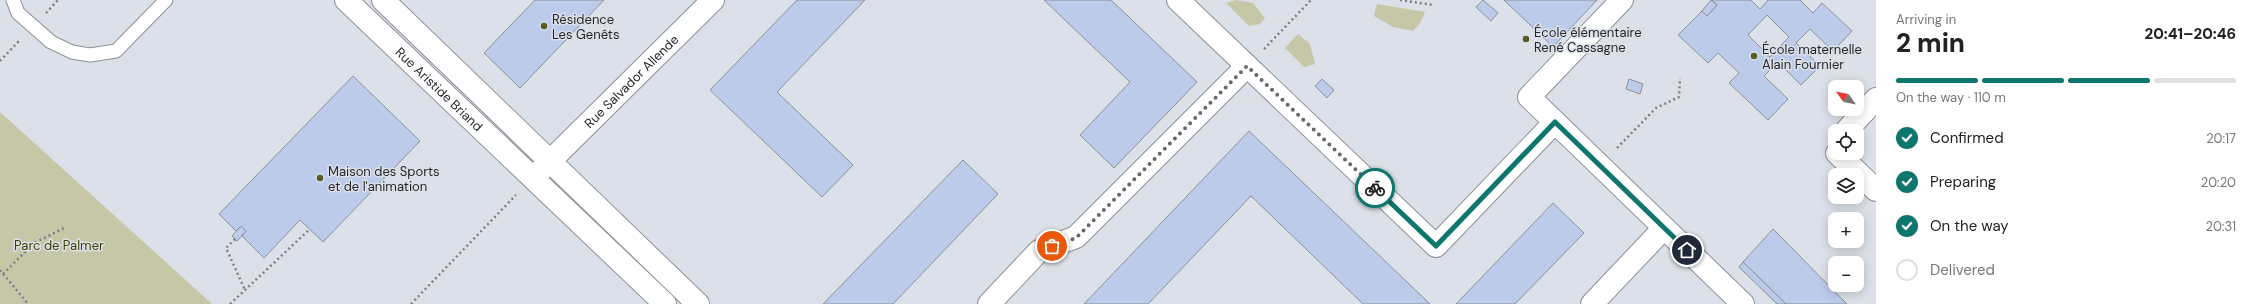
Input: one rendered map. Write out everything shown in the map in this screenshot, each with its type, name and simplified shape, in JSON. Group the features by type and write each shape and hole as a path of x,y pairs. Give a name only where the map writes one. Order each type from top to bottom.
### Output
{"street":[{"name":"Rue Aristide Briand","path":"346,0 665,304"},
{"name":"Rue Aristide Briand","path":"383,0 698,304"},
{"name":"Rue Salvador Allende","path":"550,162 712,0"},
{"path":"1178,0 1436,246 1555,122"},
{"path":"1622,0 1529,97 1743,304"},
{"path":"989,304 1039,251 1076,238 1247,66"},
{"path":"1853,124 1876,99"},
{"path":"1844,160 1876,190"},
{"path":"534,178 550,162"},
{"path":"1592,304 1664,228"}],"lane":[{"path":"13,0 18,13 51,42 72,52 90,55 116,51 166,0"}],"path":[{"path":"1247,66 1311,0"},
{"path":"1400,0 1434,5"},
{"path":"1600,165 1656,108 1679,98 1680,78"},
{"path":"411,304 534,178"},
{"path":"3,274 34,243 66,227"},
{"path":"230,304 310,229"},
{"path":"235,239 226,248 245,290"},
{"path":"0,270 28,304"}],"green space":[{"path":"1236,0 1253,3 1265,18 1260,24 1249,26 1226,3"},
{"path":"1377,4 1425,12 1420,23 1413,31 1393,27 1374,16"},
{"path":"1298,34 1310,44 1315,64 1304,67 1285,48"},
{"name":"Parc de Palmer","path":"0,112 212,304 0,304"}],"building":[{"name":"Résidence Les Genêts","path":"535,0 604,0 520,88 484,53"},
{"path":"797,0 865,0 777,92 853,165 822,197 710,90"},
{"path":"1044,0 1111,0 1197,82 1114,168 1080,135 1130,82"},
{"path":"1483,0 1498,13 1491,21 1476,7"},
{"path":"1504,0 1597,0 1553,47"},
{"path":"1711,0 1751,0 1760,9 1768,0 1800,0 1813,13 1822,3 1852,31 1833,51 1810,29 1796,43 1820,66 1801,85 1778,62 1764,76 1788,99 1768,120 1729,83 1739,73 1718,53 1708,63 1678,35 1702,11 1707,16 1717,5","holes":["1767,15 1789,37 1770,57 1748,35"]},
{"path":"1711,0 1717,5 1707,16 1702,11"},
{"name":"Maison des Sports et de l'animation","path":"353,76 420,141 323,242 300,220 264,258 242,236 246,231 241,226 236,231 219,214"},
{"path":"1322,79 1334,90 1327,98 1315,86"},
{"path":"1629,79 1643,84 1640,94 1626,89"},
{"path":"1249,131 1430,304 1363,304 1251,196 1148,304 1084,304"},
{"path":"963,160 998,194 893,304 823,304"},
{"path":"1553,203 1584,233 1515,304 1456,304"},
{"path":"241,226 246,231 237,241 232,236"},
{"path":"1773,229 1828,285 1828,292 1835,292 1847,304 1786,304 1743,262"},
{"path":"1743,262 1786,304 1777,304 1739,267"}],"way so far":[{"path":"1052,246 1076,238 1247,66 1375,188"}],"place":[{"name":"Résidence Les Genêts","path":"544,26"},
{"name":"École élémentaire René Cassagne","path":"1526,39"},
{"name":"École maternelle Alain Fournier","path":"1754,56"},
{"name":"Maison des Sports et de l'animation","path":"320,178"}],"route":[{"path":"1375,188 1436,246 1555,122 1687,250"}]}
